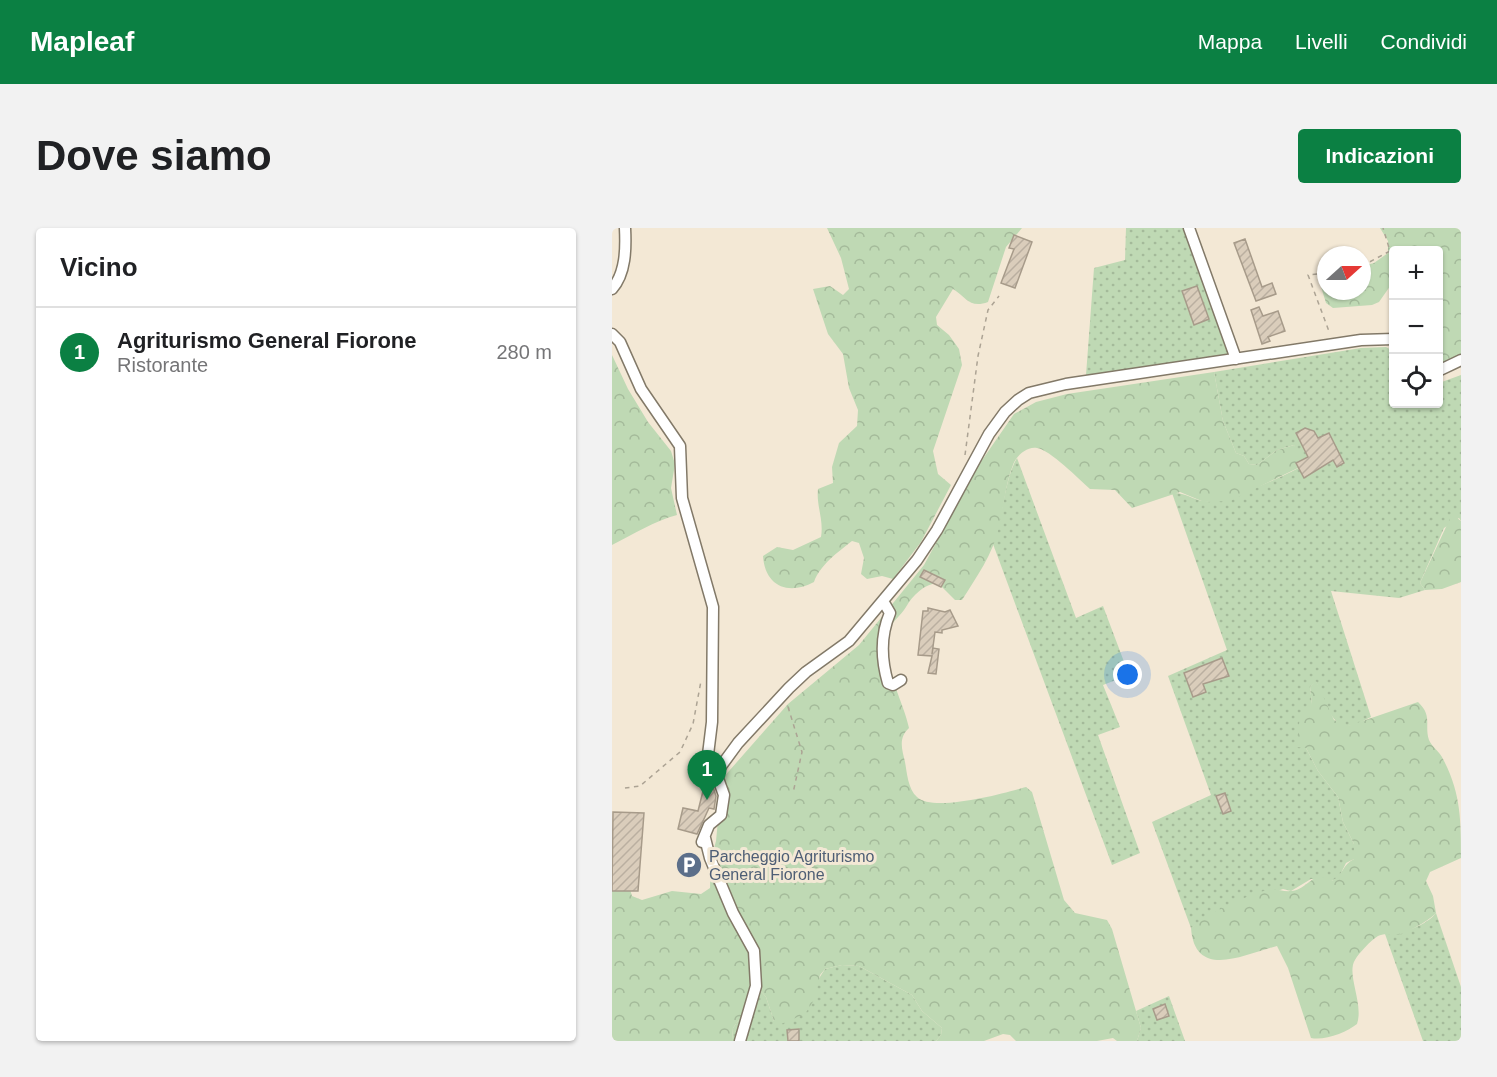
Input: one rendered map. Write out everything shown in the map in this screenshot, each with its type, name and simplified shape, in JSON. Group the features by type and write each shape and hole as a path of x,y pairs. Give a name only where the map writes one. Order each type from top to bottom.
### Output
{"street":[{"path":"612,289 618,283 622,267 626,228"},
{"path":"1189,228 1236,359"},
{"path":"612,334 620,342 652,407 680,446 682,498 712,607 712,722 705,766 709,773 716,773"},
{"path":"716,773 734,748 783,695 806,672 849,641 883,601 927,546 989,434 1005,412 1018,400 1029,393 1066,384 1334,343 1389,339"},
{"path":"1443,369 1461,360"},
{"path":"883,601 890,612 881,645 884,669 888,683 893,685 901,680"},
{"path":"716,773 724,795 721,814 709,825 703,841 733,913 754,951 756,986 740,1041"}],"path":[{"path":"1371,261 1390,251 1383,228"},
{"path":"1317,274 1308,275 1314,297 1334,343"},
{"path":"964,462 978,356 988,310 999,296"},
{"path":"625,788 640,786 680,752 693,724 701,673"},
{"path":"783,695 802,752 793,794"}],"green space":[{"path":"827,228 1022,228 1006,247 988,302 972,303 953,289 936,317 937,325 949,335 959,349 962,365 933,451 938,474 951,485 921,542 893,579 882,576 867,579 861,574 864,558 859,543 852,541 825,564 814,582 787,588 780,586 768,575 763,556 777,547 793,550 821,537 818,489 833,483 832,467 839,443 857,426 858,410 849,388 843,354 828,334 813,289 830,286 843,295 849,289 841,258"},
{"path":"1126,228 1194,228 1202,246 1229,355 1086,375 1094,268 1125,260"},
{"path":"1380,228 1461,228 1461,356 1443,365 1443,246 1389,246 1389,288 1379,302 1372,305 1333,308 1326,303 1325,300 1371,300 1371,264 1388,253 1388,241"},
{"path":"1361,348 1389,349 1389,408 1443,408 1443,382 1461,375 1461,521 1459,518 1444,528 1420,583 1425,590 1399,598 1331,591 1371,717 1354,725 1342,725 1332,716 1316,682 1310,687 1312,704 1306,748 1318,771 1338,797 1343,822 1354,844 1354,859 1346,863 1339,877 1332,881 1311,879 1291,891 1283,889 1221,910 1191,928 1152,822 1211,795 1168,676 1227,650 1172,493 1203,501 1223,499 1267,483 1300,467 1294,445 1277,450 1257,465 1249,464 1244,456 1236,453 1223,421 1214,372"},
{"path":"612,355 628,389 648,422 671,451 675,464 671,488 677,515 652,524 612,545"},
{"path":"1214,372 1223,421 1236,453 1244,456 1249,464 1257,465 1277,450 1294,445 1303,459 1300,467 1230,501 1204,502 1180,492 1132,508 1115,490 1090,489 1049,454 1037,448 1029,449 1022,452 1014,462 993,547 962,600 955,600 938,583 933,584 919,591 912,598 887,633 889,668 909,728 903,736 902,748 908,781 914,794 925,801 938,803 970,800 1026,787 1032,792 1064,900 1075,913 1107,920 1112,929 1141,1028 1137,1041 1117,1041 1113,1038 1097,1041 1016,1041 1010,1035 1003,1034 984,1041 936,1041 941,1035 942,1028 922,1011 912,995 859,966 842,965 825,969 820,975 814,1000 805,1014 781,1024 774,1021 766,997 760,990 733,1028 732,1041 612,1041 612,884 627,879 632,896 642,900 672,891 701,894 710,888 711,859 716,841 722,779 788,704 859,645 924,565 978,466 1014,414 1036,402 1067,394"},
{"path":"1017,458 1076,618 1103,606 1129,675 1103,685 1120,727 1098,735 1140,853 1112,865 993,544 1009,477"},
{"path":"1452,514 1461,521 1461,582 1442,589 1425,590 1420,583"},
{"path":"1316,681 1334,720 1348,726 1418,702 1423,707 1427,716 1429,740 1449,771 1457,796 1461,858 1430,872 1426,881 1433,896 1436,913 1433,916 1405,933 1378,936 1355,960 1352,973 1359,1016 1357,1024 1336,1035 1317,1039 1311,1038 1288,968 1277,946 1237,958 1212,959 1202,954 1195,944 1191,928 1217,911 1258,893 1270,890 1297,890 1320,877 1332,881 1354,859 1354,844 1343,822 1338,797 1318,771 1306,748 1297,747 1300,714 1312,704 1310,687"},
{"path":"1436,913 1461,987 1461,1041 1423,1041 1385,934 1413,928"},
{"path":"842,965 859,966 912,995 922,1011 942,1028 941,1035 936,1041 732,1041 733,1028 760,990 766,997 774,1021 816,991 816,983 825,969"},
{"path":"1169,996 1185,1041 1137,1041 1141,1028 1136,1011"}],"building":[{"path":"1014,235 1032,242 1015,288 1001,283 1014,249 1009,248"},
{"path":"1245,239 1262,287 1272,283 1276,294 1256,301 1234,243"},
{"path":"1197,286 1209,319 1194,325 1182,291"},
{"path":"1259,307 1263,316 1278,311 1285,331 1268,337 1270,341 1262,344 1251,310"},
{"path":"1305,428 1314,431 1318,438 1329,433 1344,463 1337,467 1333,460 1304,478 1296,463 1308,457 1296,433"},
{"path":"924,570 945,580 941,587 920,577"},
{"path":"928,608 945,612 950,610 958,626 942,630 942,633 935,632 932,654 933,648 939,649 936,674 928,673 932,656 918,655 923,611 928,611"},
{"path":"1222,658 1229,676 1203,684 1206,692 1193,697 1184,673"},
{"path":"705,783 712,784 716,796 714,809 709,808 697,834 678,829 683,808 698,811"},
{"path":"1225,793 1231,811 1223,814 1216,796"},
{"path":"613,812 644,813 638,891 612,891"},
{"path":"1165,1004 1169,1016 1157,1020 1153,1009"},
{"path":"799,1029 799,1041 788,1041 787,1030"}],"place":[{"name":"Agriturismo General Fiorone","path":"707,800"},
{"name":"Parcheggio Agriturismo General Fiorone","path":"689,865"}]}
